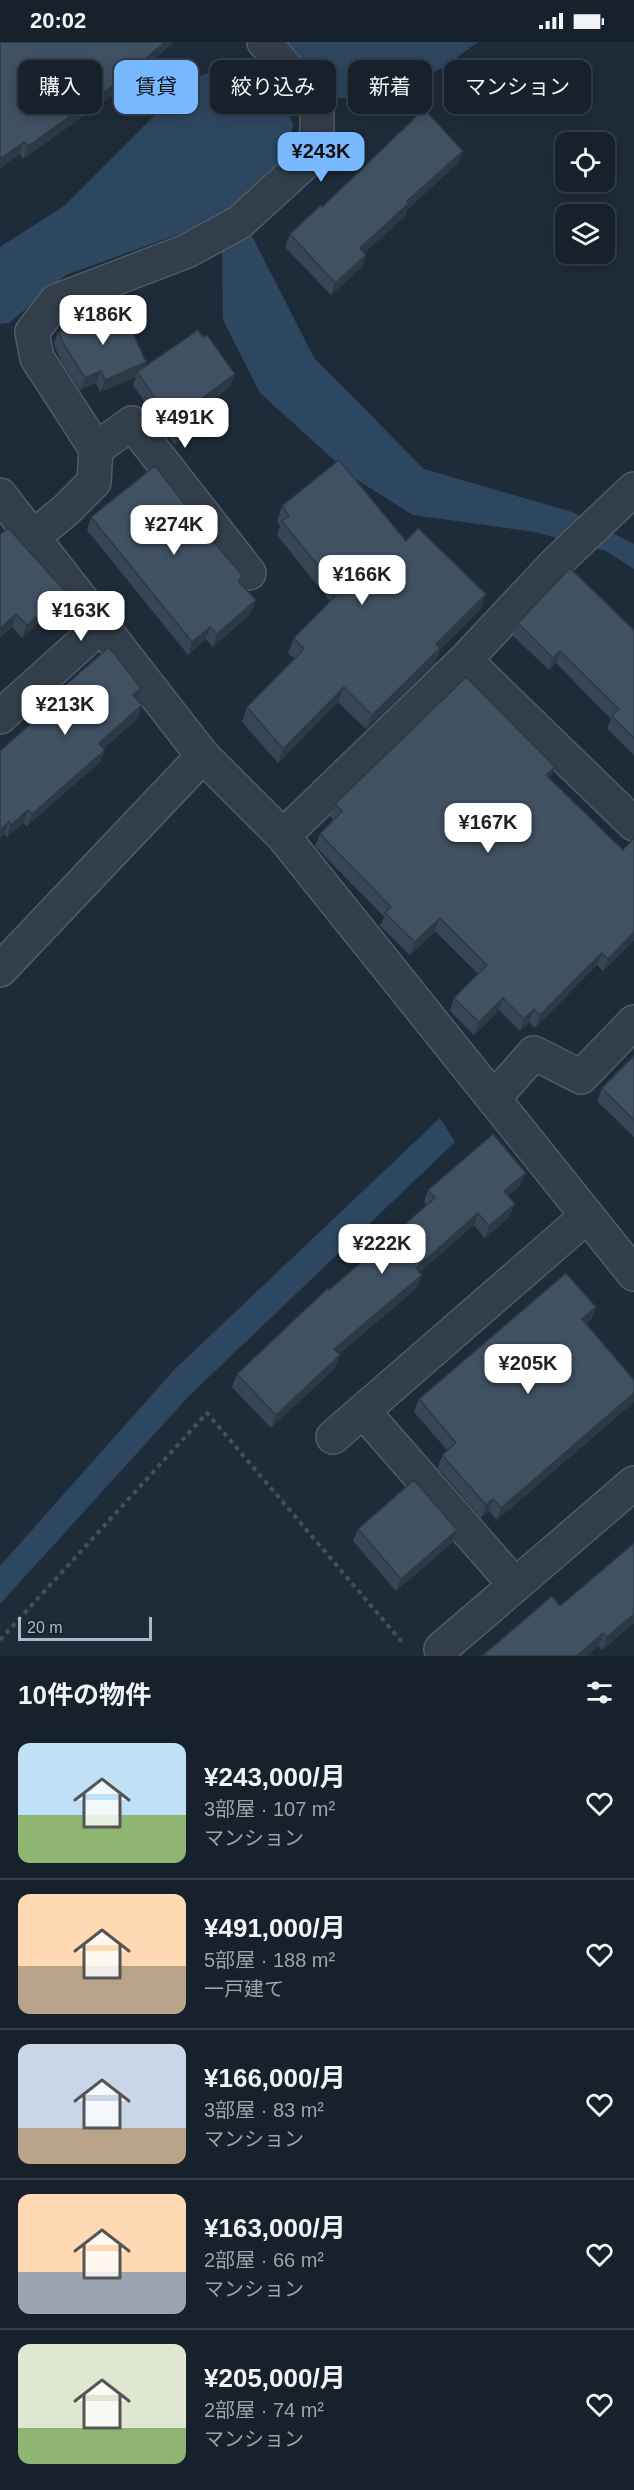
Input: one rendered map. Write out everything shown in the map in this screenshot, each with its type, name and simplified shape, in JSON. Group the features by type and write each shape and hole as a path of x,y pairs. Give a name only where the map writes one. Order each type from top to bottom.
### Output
{"street":[{"path":"32,538 66,510 94,482 96,449 37,358 32,332 56,301 187,251 240,222 310,158 317,131 317,103 264,42"},
{"path":"96,449 132,423 249,573"},
{"path":"283,836 465,660 557,562 634,489"},
{"path":"2,503 203,756 283,836 634,1275"},
{"path":"0,717 101,626"},
{"path":"465,660 634,824"},
{"path":"0,970 203,756"},
{"path":"494,1098 534,1053 581,1077 634,1022"},
{"path":"333,1437 587,1216"},
{"path":"363,1411 515,1585"},
{"path":"441,1649 634,1483"}],"path":[{"path":"0,1640 207,1413 406,1647"}],"water":[{"path":"280,42 478,42 453,60 444,60 444,67 432,73 432,60 348,60 348,97 340,98 336,95 336,60 275,60 285,50"},
{"path":"210,73 210,114 289,114 293,125 284,161 237,238 252,236 314,358 424,469 572,512 634,544 634,569 606,551 535,532 413,515 354,478 260,393 223,320 222,251 204,225 66,275 9,323 0,324 0,247 64,206 156,114 198,114 198,76"},
{"path":"440,1118 455,1142 189,1396 0,1604 0,1566 174,1370"}],"building":[{"path":"0,42 165,42 144,60 114,60 114,85 102,93 102,60 18,60 18,114 73,114 28,146 24,142 0,159"},
{"path":"419,114 429,114 463,151 407,201 409,203 360,248 366,255 335,283 290,234 321,205 322,207"},
{"path":"106,311 110,321 125,315 146,362 105,380 101,371 85,378 58,332"},
{"path":"198,330 203,337 207,335 235,374 201,399 209,411 179,432 137,372"},
{"path":"339,460 406,541 418,528 486,594 436,644 440,648 372,715 344,687 283,749 247,707 304,649 294,638 339,592 282,521 289,516 282,506"},
{"path":"155,466 187,507 185,509 243,576 238,581 256,600 217,634 210,627 192,642 91,517"},
{"path":"8,528 65,591 27,625 16,614 0,629 0,535"},
{"path":"570,568 634,630 634,738 612,716 619,709 560,651 553,658 518,623"},
{"path":"109,647 141,688 133,695 142,705 99,743 105,750 32,814 28,810 11,825 9,822 0,830 0,751 38,717 34,713"},
{"path":"466,677 555,767 546,775 623,850 634,838 634,932 608,959 602,953 540,1015 534,1009 524,1019 503,998 479,1022 454,998 487,965 440,918 415,942 385,913 391,907 320,834 342,811 335,804"},
{"path":"634,1056 634,1120 602,1088"},
{"path":"493,1134 526,1173 504,1191 515,1204 489,1226 478,1213 416,1268 422,1275 334,1349 340,1355 276,1415 237,1374 328,1288 329,1290 435,1198 428,1190"},
{"path":"566,1273 596,1307 582,1319 634,1380 634,1393 501,1508 493,1499 486,1505 442,1455 456,1443 419,1399"},
{"path":"414,1480 457,1530 401,1579 358,1529"},
{"path":"633,1544 634,1614 607,1637 603,1633 577,1656 482,1656 552,1596 560,1606"}]}
